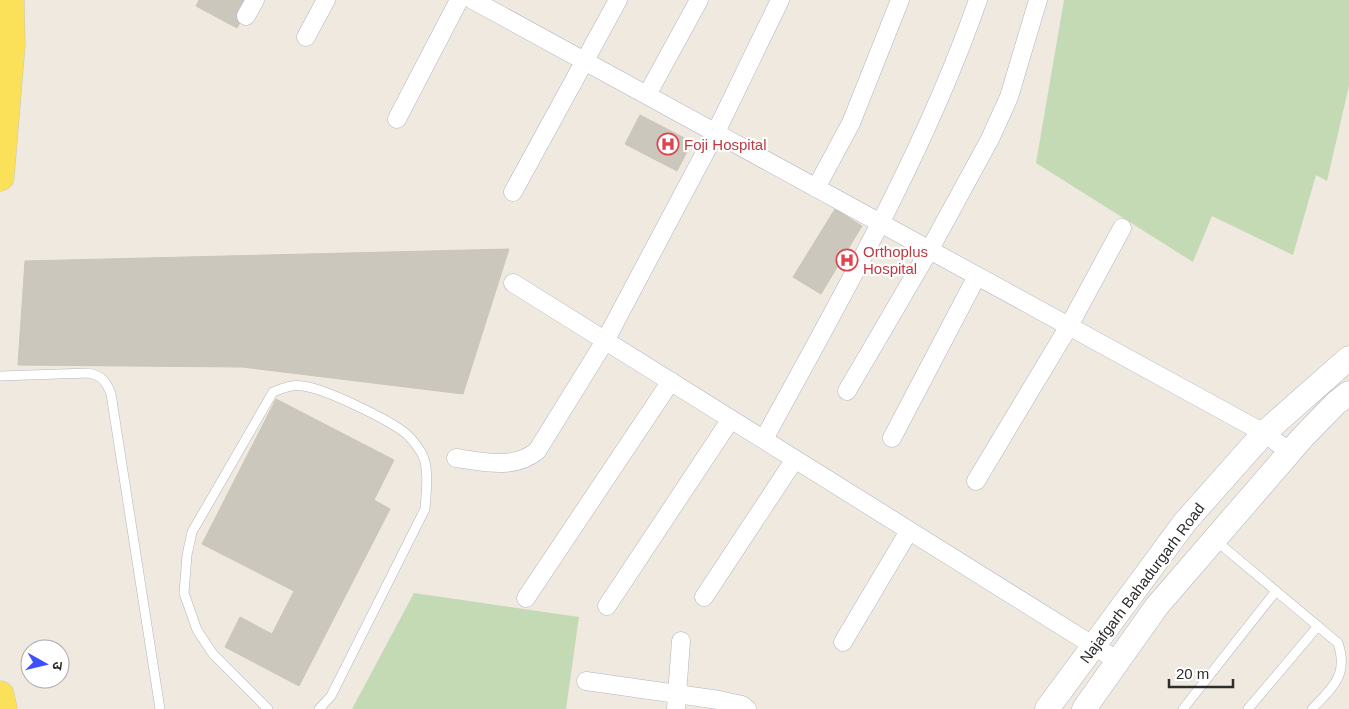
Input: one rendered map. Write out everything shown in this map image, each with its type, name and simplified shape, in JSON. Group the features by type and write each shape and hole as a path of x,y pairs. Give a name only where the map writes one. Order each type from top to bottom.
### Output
{"main road":[{"path":"0,177 11,45 10,0"},
{"name":"Najafgarh Bahadurgarh Road","path":"1047,709 1185,522 1264,434 1349,358"},
{"name":"Najafgarh Bahadurgarh Road","path":"1084,709 1157,606 1290,452 1336,403 1349,393"},
{"path":"0,695 3,709"}],"street":[{"path":"246,16 255,0"},
{"path":"306,37 326,0"},
{"path":"397,119 459,0"},
{"path":"473,0 930,249 1264,434 1290,452"},
{"path":"513,192 618,0"},
{"path":"647,95 699,0"},
{"path":"456,458 495,463 516,463 526,460 537,451 605,341 716,132 780,0"},
{"path":"816,188 851,123 900,0"},
{"path":"764,439 881,223 943,93 978,0"},
{"path":"847,391 930,249 990,139 1009,97 1038,0"},
{"path":"976,481 1069,326 1122,228"},
{"path":"892,438 977,276"},
{"path":"513,283 1118,661"},
{"path":"526,598 671,381"},
{"path":"607,606 731,419"},
{"path":"704,597 795,459"},
{"path":"843,642 909,531"},
{"path":"677,702 681,641"},
{"path":"586,681 677,702 719,700 742,705 748,709"}],"lane":[{"path":"0,376 89,373 99,375 106,382 111,394 160,709"},
{"path":"268,709 213,654 197,630 184,593 186,555 192,532 273,392 289,386 303,386 321,391 386,421 406,433 422,454 426,477 425,509 331,696 319,709"},
{"path":"1214,539 1338,643 1344,656 1343,670 1338,682 1312,709"},
{"path":"1183,709 1276,592"},
{"path":"1248,709 1318,626"}],"green space":[{"path":"1064,0 1349,0 1349,86 1327,181 1316,175 1293,255 1212,216 1193,262 1036,163"},
{"path":"414,593 579,617 566,709 352,709"}],"building":[{"path":"199,0 252,0 237,28 196,6"},
{"path":"640,115 692,142 677,171 625,144"},
{"path":"835,209 862,226 821,294 793,277"},
{"path":"509,249 463,394 242,367 18,365 25,261"},
{"path":"276,399 394,460 374,500 390,509 299,686 225,647 240,617 272,634 294,591 202,544"}],"place":[{"name":"Foji Hospital","path":"668,144"},
{"name":"Orthoplus Hospital","path":"847,260"}]}
